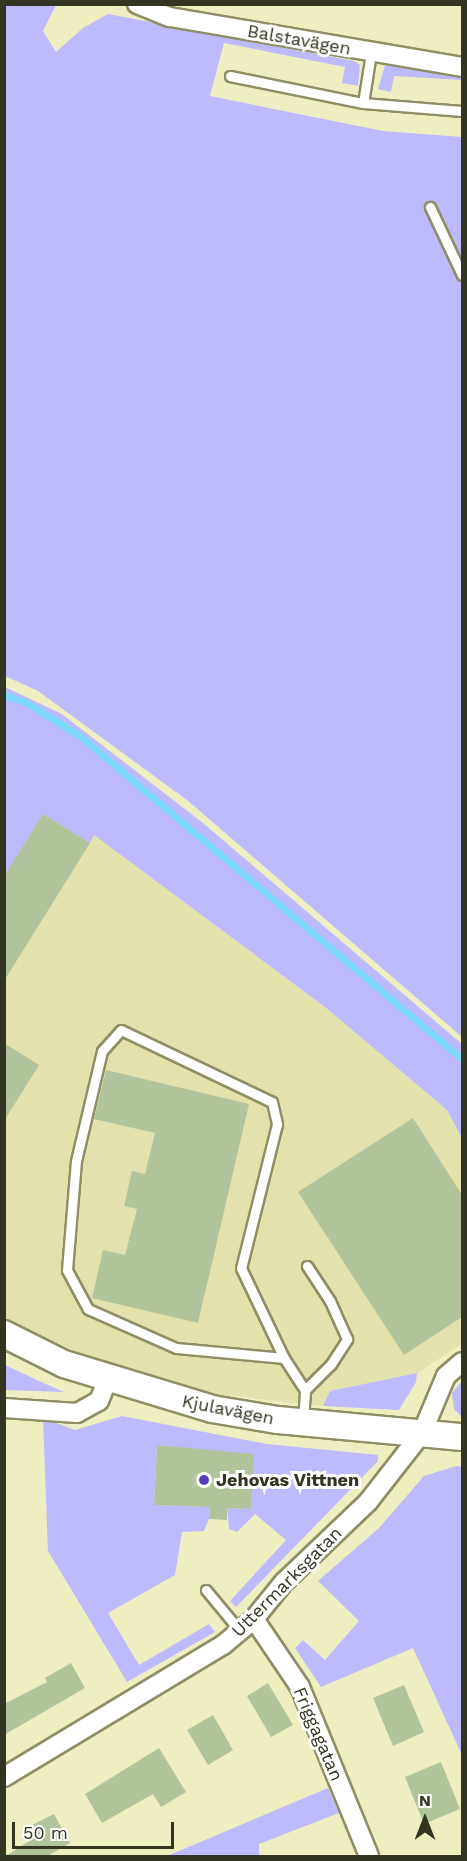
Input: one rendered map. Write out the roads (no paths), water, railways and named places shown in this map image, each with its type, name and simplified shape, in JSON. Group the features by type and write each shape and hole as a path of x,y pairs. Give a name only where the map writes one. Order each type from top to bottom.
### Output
{"street":[{"name":"Balstavägen","path":"137,4 170,17 462,67"},
{"name":"Kjulavägen","path":"4,1334 64,1364 212,1409 303,1422 462,1437"},
{"name":"Uttermarksgatan","path":"4,1777 224,1645 247,1625 284,1582 368,1502 422,1433 437,1391 446,1376 462,1362"},
{"path":"4,1408 77,1413 99,1401 108,1379"},
{"name":"Friggagatan","path":"247,1625 300,1687 369,1857"}],"lane":[{"path":"363,103 371,53"},
{"path":"230,76 363,103 462,111"},
{"path":"430,207 462,274"},
{"path":"284,1358 176,1347 88,1309 67,1270 76,1161 102,1051 121,1030 272,1102 277,1124 241,1268 284,1358 305,1390 303,1422"},
{"path":"305,1390 331,1364 347,1339 330,1301 307,1266"},
{"path":"206,1590 247,1625"}],"waterway":[{"path":"4,695 27,703 80,736 462,1059"}],"place":[{"name":"Jehovas Vittnen","path":"204,1480"}]}
